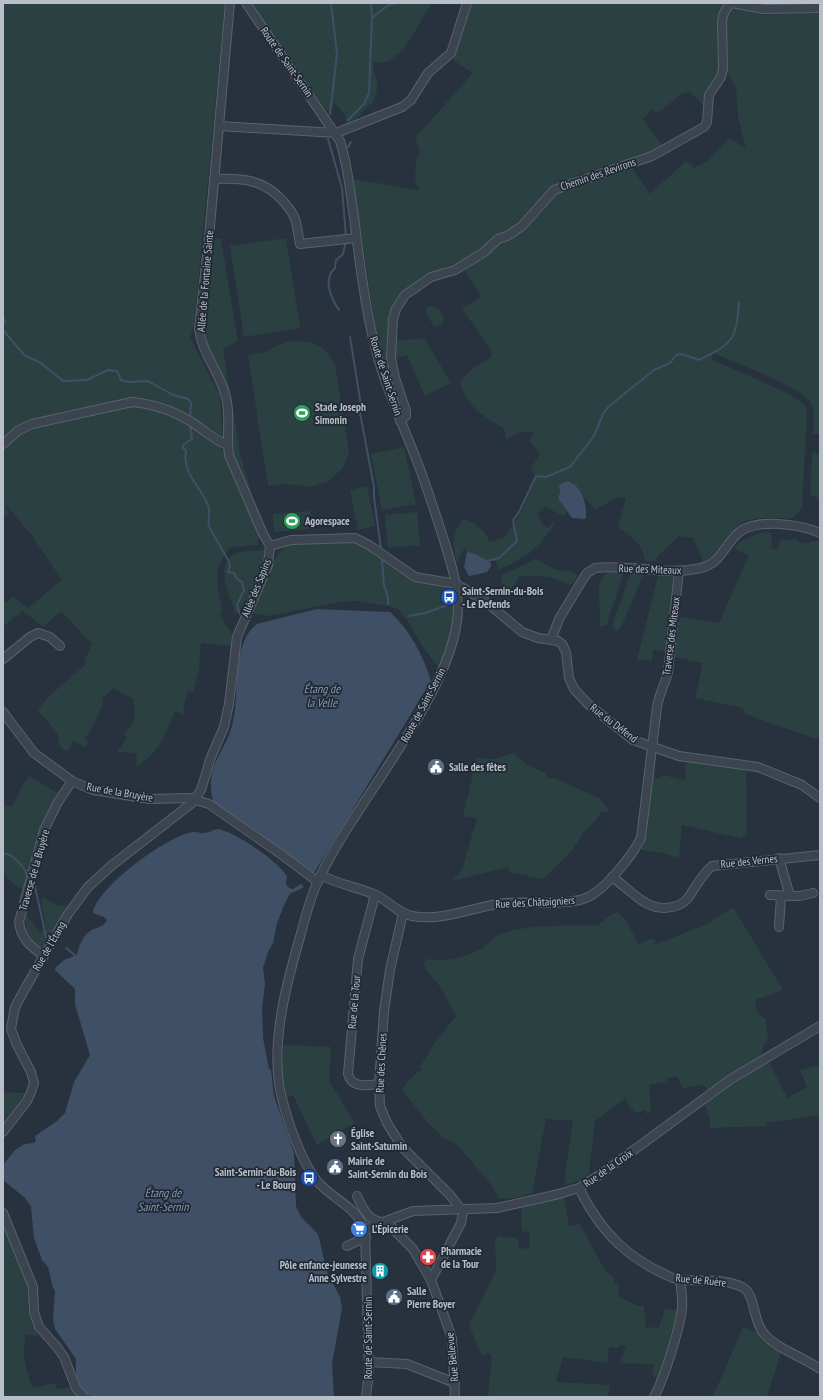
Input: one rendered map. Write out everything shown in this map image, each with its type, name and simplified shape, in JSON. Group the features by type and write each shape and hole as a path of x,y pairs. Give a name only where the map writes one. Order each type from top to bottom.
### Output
{"street":[{"name":"Allée de la Fontaine Sainte","path":"230,3 199,329 201,342 221,383 228,405 229,455 240,483 270,546"},
{"name":"Route de Saint-Sernin","path":"246,3 336,133 347,163 350,239 362,286 371,331 385,381 422,474 451,562 456,584 458,618 447,660 404,742 348,828 320,879 304,922 286,985 280,1035 279,1082 286,1110 308,1168 322,1186 351,1209 361,1220 366,1233"},
{"path":"219,126 336,133 402,107 411,100 428,73 451,53 467,3"},
{"path":"731,3 763,8 820,8"},
{"name":"Chemin des Revirons","path":"400,421 403,420 406,411 393,368 392,328 396,309 405,295 431,277 455,270 484,252 498,239 507,236 522,226 554,190 652,156 704,127 707,122 709,95 721,77 723,69 722,20 724,12 731,3"},
{"path":"214,179 239,178 265,185 278,195 295,218 300,244 350,239"},
{"path":"3,444 19,430 32,424 132,402 152,405 190,422 228,445"},
{"name":"Rue des Miteaux","path":"551,640 559,619 583,579 587,573 595,568 605,567 679,571 697,569 714,564 736,534 748,528 765,524 807,527 820,533"},
{"name":"Allée des Sapins","path":"196,800 201,790 210,757 224,727 229,704 237,637 268,565 270,546 296,540 355,538 369,545 415,577 456,584"},
{"name":"Traverse des Miteaux","path":"650,747 659,694 665,686 668,672 679,571"},
{"name":"Rue du Défend","path":"456,584 485,601 522,632 538,638 558,641 565,648 569,678 574,689 582,698 627,736 650,747 687,757 758,767 802,785 820,798"},
{"path":"3,659 30,636 38,633 50,637 60,646"},
{"name":"Rue de la Bruyère","path":"3,712 34,753 72,781 94,790 136,797 196,800 209,804 320,879"},
{"name":"Rue des Châtaigniers","path":"320,879 333,881 375,895 403,913 413,916 431,917 506,903 579,900 594,894 612,877 634,851 641,838 651,761 650,747"},
{"name":"Traverse de la Bruyère","path":"44,956 29,945 24,938 19,922 44,830 58,802 72,781"},
{"name":"Rue de l'Étang","path":"3,1132 27,1101 32,1092 34,1083 32,1072 13,1037 7,1022 74,903 88,887 111,866 196,800"},
{"name":"Rue des Vernes","path":"612,877 645,904 658,908 666,908 678,905 687,899 705,872 712,866 820,855"},
{"path":"779,858 790,896"},
{"path":"770,895 790,896 813,893"},
{"name":"Rue de la Tour","path":"375,895 358,959 348,1074 351,1080 361,1086 379,1084"},
{"path":"778,927 781,896"},
{"name":"Rue des Chênes","path":"403,913 390,970 383,1024 379,1098 383,1115 396,1139 462,1209"},
{"name":"Rue de la Croix","path":"346,1246 386,1221 413,1211 508,1206 579,1188 732,1079 820,1026"},
{"name":"Rue de Ruère","path":"579,1188 597,1217 613,1238 627,1252 667,1275 680,1280 718,1280 744,1288 750,1296 758,1324 767,1337 820,1369"},
{"path":"357,1196 364,1210 371,1217 377,1221 386,1221"},
{"path":"431,1280 461,1223 462,1209"},
{"path":"361,1220 364,1210"},
{"path":"3,1213 33,1287 34,1312 39,1326 64,1357 76,1388 84,1397"},
{"name":"Route de Saint-Sernin","path":"366,1397 369,1362 366,1233 371,1217"},
{"name":"Rue Bellevue","path":"386,1221 393,1229 405,1238 431,1280 452,1338 455,1397"},
{"path":"654,1397 668,1360 680,1318 682,1300 680,1280"},
{"path":"369,1362 407,1364 455,1382"}],"green space":[{"path":"3,3 225,3 194,325 190,338 220,395 223,437 190,416 165,403 139,397 35,418 16,427 3,438"},
{"path":"252,3 432,3 404,49 389,61 373,63 377,83 373,103 369,105 356,119 346,124 345,115 334,102 331,112 324,108"},
{"path":"471,3 725,3 719,19 720,59 718,72 703,105 690,92 681,94 658,113 652,110 643,119 663,146 649,154 580,174 550,190 522,221 509,231 500,234 476,254 437,271 399,297 389,351 392,386 376,331 353,179 419,190 415,179 417,155 421,154 415,138 473,73 453,60 458,47 468,8"},
{"path":"732,6 762,15 820,13 820,434 813,434 814,418 811,403 806,397 796,390 714,353 711,359 787,393 804,404 807,413 802,508 793,518 762,518 747,521 741,524 735,528 717,551 704,563 693,538 679,536 657,557 656,561 645,561 642,550 639,546 631,537 618,527 626,498 618,497 595,510 574,485 564,481 559,488 560,491 558,498 567,510 564,516 545,507 537,514 543,525 548,528 553,522 554,525 542,541 530,552 515,562 498,570 496,562 491,560 487,561 474,553 467,552 465,547 457,562 454,551 454,540 459,524 463,519 479,527 489,542 504,538 521,513 536,477 531,469 540,454 529,441 534,432 520,432 506,440 504,429 471,405 463,391 460,382 472,369 491,357 491,349 462,309 481,296 464,269 488,255 498,244 527,227 556,192 631,166 650,194 686,161 694,168 707,161 729,138 746,149 738,117 736,88 728,73 725,19"},
{"path":"286,238 300,328 244,337 230,246"},
{"path":"214,239 221,239 238,341 223,349 232,404 228,389 204,335 203,325"},
{"path":"431,306 438,309 442,314 444,319 441,325 434,327 427,314 427,308"},
{"path":"424,338 451,383 425,396 407,355 394,359 394,341"},
{"path":"291,341 311,342 319,346 326,351 335,364 349,452 343,468 329,481 309,487 286,484 268,486 248,355 266,352 274,347"},
{"path":"232,404 240,453 254,502 237,467 232,452"},
{"path":"135,406 149,408 175,417 219,446 225,454 259,530 257,545 229,548 220,564 218,571 217,577 222,609 220,614 227,628 231,631 233,643 231,646 201,643 199,669 193,693 188,691 183,715 175,711 164,736 156,749 136,767 137,756 134,753 117,752 127,738 124,734 133,722 135,710 133,699 113,688 102,699 103,704 93,726 85,738 88,743 85,747 73,741 68,751 64,750 60,746 57,733 38,710 48,697 86,664 84,661 92,644 61,611 43,627 23,611 3,626 3,604 13,597 28,608 62,580 30,533 5,504 9,515 3,516 3,449 25,432 44,424"},
{"path":"404,447 416,504 382,510 371,454"},
{"path":"812,452 820,454 820,505 818,499 810,494"},
{"path":"367,486 375,526 358,530 350,490"},
{"name":"Agorespace","path":"310,511 311,529 274,532 273,514"},
{"path":"417,512 420,545 388,548 385,515"},
{"path":"761,532 771,533 772,549 778,549 781,540 797,539 801,544 820,540 820,736 816,739 745,714 743,708 695,698 703,663 673,657 678,617 719,623 749,555 735,549 743,540"},
{"path":"346,542 364,546 417,582 448,588 450,595 447,596 448,599 452,599 453,616 448,642 440,666 437,666 423,647 406,618 399,610 389,606 356,601 340,602 268,616 255,614 253,607 272,563 290,544"},
{"path":"265,550 265,565 244,606 236,614 225,580 224,571 226,563 231,556 240,552"},
{"path":"536,559 557,570 569,571 577,575 575,581 570,585 550,578 523,576 519,577 510,591 504,590 501,576"},
{"path":"623,570 622,578 606,626 600,626 599,582 610,571"},
{"path":"632,570 645,571 622,625 618,631 614,630 613,622"},
{"path":"659,572 673,575 666,651 653,650 652,661 637,660"},
{"path":"514,753 525,763 546,774 547,778 556,779 599,798 610,812 601,812 595,821 583,833 571,852 543,879 508,872 509,867 452,881 462,870 477,818 463,816 477,758 494,759"},
{"path":"686,762 746,769 747,834 740,838 682,825 679,858 663,853 641,850 647,835 652,777 659,779 662,775 685,780"},
{"path":"30,776 57,793 36,838 23,889 15,885 3,873 3,804 12,807 23,784"},
{"path":"45,898 58,906 66,906 46,946 39,947 27,933 24,913 40,932 46,930 41,899"},
{"path":"733,907 783,990 755,1000 758,1012 766,1019 768,1040 763,1046 762,1054 708,1090 703,1085 683,1088 677,1076 668,1078 665,1082 649,1085 651,1112 647,1114 645,1110 636,1113 629,1107 626,1098 595,1121 589,1173 584,1179 565,1185 565,1173 573,1121 546,1119 532,1193 515,1198 499,1199 493,1187 460,1148 452,1141 445,1139 429,1124 402,1089 413,1076 422,1069 420,1067 435,1043 456,1016 441,988 423,965 427,959 447,960 468,955 481,949 503,933 514,930 550,926 598,925 617,912 627,923 639,944 651,939 656,940 654,945 707,924"},
{"path":"283,1045 331,1047 329,1081 355,1123 339,1132 338,1131 317,1145 293,1095 287,1097 282,1070"},
{"path":"768,1060 787,1098 807,1087 800,1070 820,1065 820,1115 766,1123 767,1126 710,1128 710,1121 704,1102"},
{"path":"3,1092 24,1093 19,1104 3,1125"},
{"path":"564,1198 569,1226 580,1224 604,1269 613,1277 615,1283 619,1285 618,1296 637,1306 644,1306 646,1327 659,1328 665,1309 680,1311 659,1378 652,1376 654,1364 620,1363 626,1346 620,1345 618,1348 609,1347 607,1363 563,1357 556,1382 610,1385 608,1397 488,1397 492,1357 489,1353 482,1356 469,1325 496,1271 495,1240 499,1236 517,1238 519,1248 530,1249 529,1231 522,1232 521,1208 540,1202"},
{"path":"3,1227 28,1279 28,1311 38,1336 26,1335 24,1356 28,1375 33,1388 54,1383 57,1389 72,1387 77,1397 3,1397"},
{"path":"743,1327 757,1333 782,1350 767,1397 711,1397 714,1394"}],"water":[{"path":"566,481 576,486 580,490 586,507 586,518 572,518 558,498 560,492 559,485"},
{"path":"467,552 474,553 491,563 491,566 487,572 469,576 464,567"},
{"name":"Étang de la Velle","path":"317,609 390,612 410,635 420,652 431,681 314,873 213,802 211,778 216,762 232,726 235,714 240,657 243,644 249,633 257,624"},
{"name":"Étang de Saint-Sernin","path":"219,829 236,836 266,855 287,876 286,884 289,888 293,889 301,884 304,887 290,894 285,903 277,923 273,943 268,952 263,968 265,983 262,1008 263,1038 269,1069 271,1070 274,1096 294,1153 296,1206 301,1217 318,1234 327,1272 340,1297 342,1308 332,1364 334,1397 92,1397 83,1390 79,1384 76,1375 76,1359 55,1329 53,1319 55,1290 53,1288 48,1267 42,1260 34,1238 31,1206 25,1198 3,1180 3,1165 15,1150 25,1144 34,1143 36,1141 35,1136 57,1121 65,1113 74,1082 90,1055 75,1004 75,989 55,970 56,967 64,960 77,955 79,947 87,933 105,924 107,920 104,917 93,913 97,902 119,877 151,852 167,842 193,832 203,833"}],"waterway":[{"path":"330,114 337,54 331,3"},
{"path":"371,3 372,18"},
{"path":"348,120 364,104 369,93 372,18 387,6 396,3"},
{"path":"328,139 342,188 346,237"},
{"path":"348,147 351,142"},
{"path":"339,310 333,300 329,288 329,277 335,268 336,260 343,254 346,241"},
{"path":"487,563 487,561 499,558 517,541 513,520 519,512 536,476 546,477 570,467 594,436 603,414 608,407 654,370 670,363 676,355 682,354 699,360 726,344 734,333 739,302"},
{"path":"3,317 5,321 3,324"},
{"path":"3,330 24,355 41,363 63,381 87,380 108,370 117,371 121,380 129,382 148,381 173,395 188,399 191,403 190,418"},
{"path":"350,337 361,405 360,413 374,487 381,549"},
{"path":"190,424 192,439 183,445 183,448 186,451 185,459 189,473 208,505 209,526 230,563 228,572 234,573 237,579 242,582 244,590 237,605 240,614"},
{"path":"382,561 384,585 388,598 388,604"},
{"path":"409,616 425,613 451,604"},
{"path":"3,853 18,861 24,868 27,876"},
{"path":"34,882 46,937"},
{"path":"66,948 76,956"}],"place":[{"name":"Stade Joseph Simonin","path":"302,413"},
{"name":"Agorespace","path":"292,521"},
{"name":"Saint-Sernin-du-Bois - Le Defends","path":"449,597"},
{"name":"Salle des fêtes","path":"436,767"},
{"name":"Église Saint-Saturnin","path":"338,1139"},
{"name":"Mairie de Saint-Sernin du Bois","path":"335,1167"},
{"name":"Saint-Sernin-du-Bois - Le Bourg","path":"309,1178"},
{"name":"L’Épicerie","path":"359,1229"},
{"name":"Pharmacie de la Tour","path":"428,1257"},
{"name":"Pôle enfance-jeunesse Anne Sylvestre","path":"380,1271"},
{"name":"Salle Pierre Boyer","path":"394,1297"}]}
